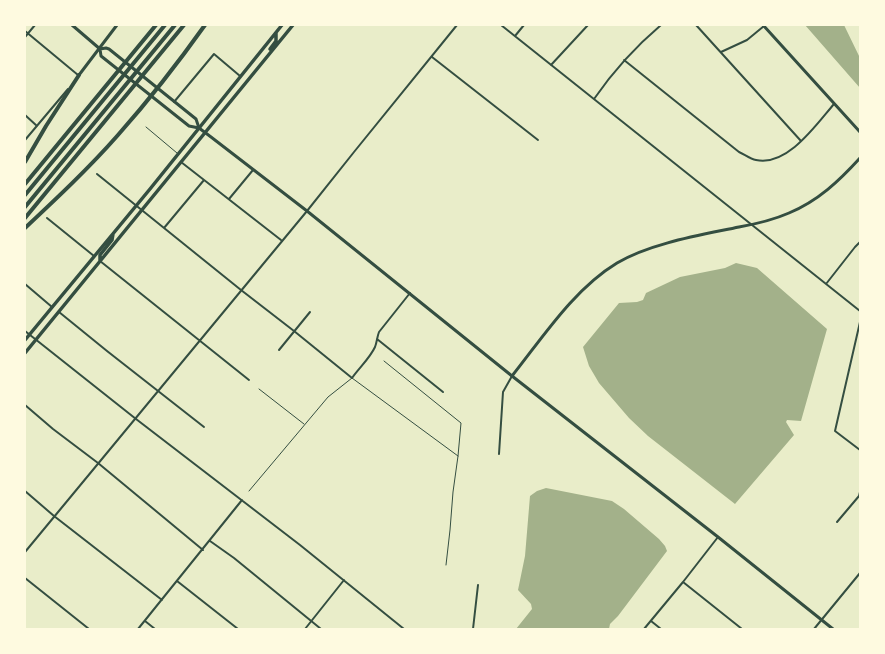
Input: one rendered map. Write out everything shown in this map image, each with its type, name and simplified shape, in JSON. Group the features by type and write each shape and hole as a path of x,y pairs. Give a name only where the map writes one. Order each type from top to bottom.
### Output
{"highway":[{"path":"25,184 156,25"},
{"path":"25,195 165,25"},
{"path":"25,207 175,25"},
{"path":"25,218 184,25"},
{"path":"25,228 117,136 187,51 205,25"},
{"path":"25,162 79,75"}],"main road":[{"path":"72,25 100,49 101,56 151,96 189,126 199,128 206,133 307,211 512,376 833,629"},
{"path":"79,75 117,25"},
{"path":"25,340 136,206 282,25"},
{"path":"25,353 293,25"},
{"path":"763,25 860,132"},
{"path":"259,66 260,61 276,41 276,33"},
{"path":"100,49 108,48 196,119 199,128"},
{"path":"512,376 576,296 595,279 618,263 639,253 672,242 752,225 772,220 790,213 813,201 834,185 860,158"},
{"path":"100,261 100,255 112,240 113,233"}],"street":[{"path":"25,37 35,25"},
{"path":"25,552 307,211 457,25"},
{"path":"501,25 860,311"},
{"path":"515,36 524,25"},
{"path":"551,65 588,25"},
{"path":"594,99 624,60 643,40 661,25"},
{"path":"696,25 801,141"},
{"path":"720,52 747,40 763,25"},
{"path":"25,31 79,75 25,140"},
{"path":"174,102 214,54 240,76"},
{"path":"432,57 538,140"},
{"path":"624,60 738,152 755,160 771,160 784,154 801,141 834,104"},
{"path":"25,115 37,126"},
{"path":"181,162 282,240"},
{"path":"229,199 253,170"},
{"path":"97,174 352,378 373,350 379,332 410,293"},
{"path":"164,228 204,180"},
{"path":"47,218 94,256"},
{"path":"826,284 860,242"},
{"path":"100,261 249,380"},
{"path":"25,284 52,307"},
{"path":"59,312 204,427"},
{"path":"279,350 310,312"},
{"path":"860,322 835,431 860,450"},
{"path":"25,331 344,580 404,629"},
{"path":"377,339 443,392"},
{"path":"499,454 503,392 512,376"},
{"path":"25,405 203,550"},
{"path":"25,491 54,516 162,600"},
{"path":"837,522 859,496 860,492"},
{"path":"138,629 242,500"},
{"path":"644,629 718,537"},
{"path":"210,541 234,558 320,629"},
{"path":"814,629 860,573"},
{"path":"25,578 89,629"},
{"path":"305,629 344,580"},
{"path":"178,581 238,629"},
{"path":"683,582 742,629"},
{"path":"473,629 478,585"},
{"path":"145,621 155,629"},
{"path":"651,621 660,629"}],"lane":[{"path":"146,127 178,154"},
{"path":"384,361 461,423 446,565"},
{"path":"249,491 328,396 352,378 458,456"},
{"path":"259,388 304,424"}],"shaded area":[{"path":"805,25 844,25 860,58 860,88"},
{"path":"736,263 757,268 827,329 801,421 787,420 786,422 794,435 735,504 648,436 629,418 599,383 589,366 583,347 619,303 637,302 643,300 646,293 680,277 725,268"},
{"path":"546,488 612,501 624,509 665,546 667,551 618,616 610,624 609,629 516,629 532,609 531,604 518,590 525,556 530,496 537,491"}]}
